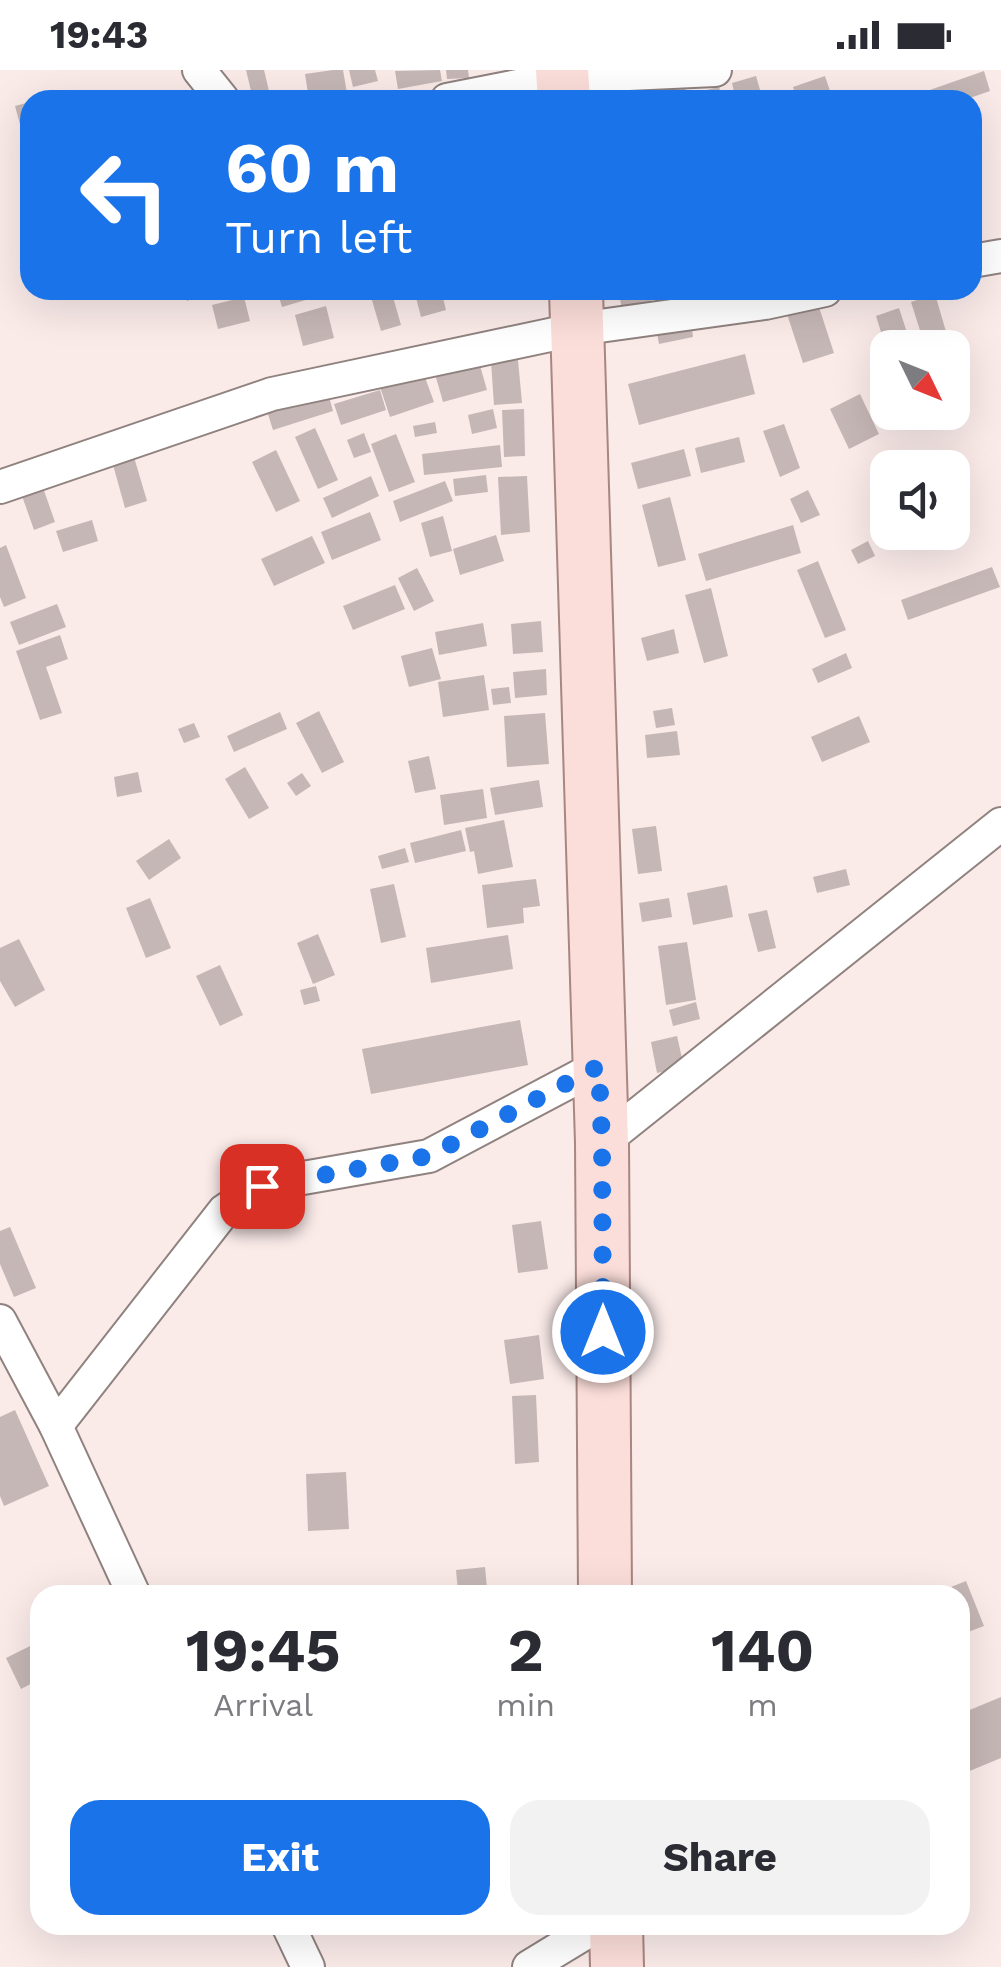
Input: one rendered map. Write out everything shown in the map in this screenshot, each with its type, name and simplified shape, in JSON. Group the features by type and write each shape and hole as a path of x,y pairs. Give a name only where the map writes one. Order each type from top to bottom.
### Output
{"main road":[{"path":"577,309 602,1143 605,1585"},
{"path":"616,1935 617,1967"}],"street":[{"path":"199,70 215,90"},
{"path":"511,90 715,70"},
{"path":"0,486 272,394 577,309 779,300"},
{"path":"602,1143 1001,824"},
{"path":"56,1426 224,1211 262,1186 429,1156 599,1066"},
{"path":"0,1321 56,1426 129,1585"},
{"path":"293,1935 308,1967"},
{"path":"529,1967 582,1935"}],"building":[{"path":"246,70 264,70 269,90 251,90"},
{"path":"343,70 346,90 307,90 305,74"},
{"path":"349,70 375,70 378,81 353,87"},
{"path":"440,70 442,81 398,89 395,71"},
{"path":"446,70 468,70 469,78 447,79"},
{"path":"984,71 990,91 982,94 982,90 930,90"},
{"path":"756,76 760,90 734,90 732,83"},
{"path":"825,76 830,90 794,90 793,87"},
{"path":"245,300 250,321 218,329 212,305"},
{"path":"280,300 306,300 282,307"},
{"path":"372,300 394,300 401,325 381,331"},
{"path":"417,300 444,300 446,310 421,317"},
{"path":"620,300 651,300 654,311 624,318"},
{"path":"660,300 689,300 662,306"},
{"path":"937,300 946,330 920,330 911,302"},
{"path":"817,301 834,353 803,363 786,311"},
{"path":"326,306 334,338 303,346 295,315"},
{"path":"899,308 906,330 880,330 876,316"},
{"path":"691,322 693,337 659,344 656,328"},
{"path":"745,354 755,394 639,425 628,384"},
{"path":"518,360 522,403 494,405 491,362"},
{"path":"479,362 487,390 443,402 435,374"},
{"path":"423,372 434,402 390,417 380,387"},
{"path":"327,389 333,411 273,430 266,408"},
{"path":"380,390 386,410 341,425 334,404"},
{"path":"860,394 870,415 870,430 879,434 849,449 830,409"},
{"path":"493,409 497,428 472,434 468,415"},
{"path":"524,409 525,456 504,457 502,410"},
{"path":"435,422 437,433 415,437 413,426"},
{"path":"784,424 800,468 780,477 763,431"},
{"path":"315,428 338,480 318,489 295,437"},
{"path":"364,433 371,452 354,458 347,440"},
{"path":"396,434 415,482 389,492 371,444"},
{"path":"739,437 745,462 701,473 695,448"},
{"path":"500,445 502,467 424,475 422,454"},
{"path":"131,447 147,501 125,508 110,454"},
{"path":"684,449 691,476 638,489 631,463"},
{"path":"276,450 300,501 276,512 252,462"},
{"path":"486,475 488,492 455,496 453,479"},
{"path":"371,476 379,496 332,518 323,498"},
{"path":"527,476 530,532 501,535 498,477"},
{"path":"445,481 453,501 400,522 393,501"},
{"path":"41,482 55,522 34,530 20,490"},
{"path":"808,490 820,515 801,523 790,499"},
{"path":"670,497 686,560 658,567 642,505"},
{"path":"370,512 381,540 332,560 321,532"},
{"path":"443,516 452,551 430,557 421,523"},
{"path":"92,520 98,541 63,552 56,531"},
{"path":"793,525 801,553 706,581 698,554"},
{"path":"496,535 504,561 460,575 453,549"},
{"path":"312,536 325,563 274,586 261,559"},
{"path":"868,541 875,556 858,564 851,550"},
{"path":"6,545 26,598 4,607 0,597 0,548"},
{"path":"818,561 846,630 825,638 797,570"},
{"path":"992,567 1000,587 908,620 901,600"},
{"path":"417,568 434,601 414,611 398,578"},
{"path":"395,585 405,609 353,630 343,606"},
{"path":"711,588 728,656 704,663 685,595"},
{"path":"57,604 66,627 19,645 10,622"},
{"path":"541,621 543,652 513,654 511,624"},
{"path":"483,623 487,646 439,655 435,632"},
{"path":"674,629 679,653 647,661 641,638"},
{"path":"60,635 68,659 46,667 62,713 40,720 16,651"},
{"path":"432,648 441,679 409,687 401,656"},
{"path":"846,653 852,668 818,683 812,669"},
{"path":"546,669 547,695 515,698 513,672"},
{"path":"484,675 489,710 443,717 438,682"},
{"path":"509,687 511,703 493,705 491,689"},
{"path":"672,708 675,725 656,728 653,711"},
{"path":"319,711 344,762 322,773 296,723"},
{"path":"280,712 287,729 234,752 227,736"},
{"path":"545,713 549,764 507,767 504,716"},
{"path":"859,716 870,742 822,762 811,737"},
{"path":"194,723 200,737 184,743 178,729"},
{"path":"677,731 680,755 647,758 645,735"},
{"path":"429,756 436,789 415,793 408,761"},
{"path":"245,767 269,808 249,819 225,779"},
{"path":"138,772 142,792 117,797 114,777"},
{"path":"302,773 311,786 296,796 287,783"},
{"path":"539,780 543,807 495,815 490,788"},
{"path":"483,789 487,818 444,825 440,795"},
{"path":"504,820 513,867 478,874 465,828"},
{"path":"656,826 662,871 638,874 632,829"},
{"path":"461,830 466,851 415,863 410,843"},
{"path":"169,839 181,858 149,880 136,861"},
{"path":"405,848 409,862 382,869 378,856"},
{"path":"846,869 850,885 817,893 813,877"},
{"path":"536,879 540,906 523,908 524,923 487,928 482,885"},
{"path":"394,884 406,937 381,943 370,889"},
{"path":"727,885 733,917 693,925 687,893"},
{"path":"150,898 171,948 146,958 126,908"},
{"path":"669,898 672,917 642,922 639,903"},
{"path":"767,910 776,948 758,952 748,914"},
{"path":"318,934 335,975 313,984 297,943"},
{"path":"508,935 513,969 431,983 426,948"},
{"path":"19,939 45,990 15,1007 0,981 0,948"},
{"path":"687,942 696,1000 666,1005 658,946"},
{"path":"220,965 243,1015 220,1026 196,976"},
{"path":"316,986 320,1001 304,1005 300,990"},
{"path":"696,1002 700,1019 673,1026 669,1010"},
{"path":"520,1020 528,1065 371,1094 362,1049"},
{"path":"677,1036 684,1067 657,1073 651,1042"},
{"path":"541,1221 548,1269 518,1273 512,1225"},
{"path":"10,1227 36,1288 14,1297 0,1264 0,1231"},
{"path":"539,1335 544,1379 510,1384 504,1340"},
{"path":"536,1395 539,1462 515,1464 512,1396"},
{"path":"15,1410 49,1486 4,1506 0,1496 0,1417"},
{"path":"346,1472 349,1529 308,1531 306,1474"},
{"path":"485,1567 487,1585 457,1585 456,1570"},
{"path":"970,1591 984,1626 970,1631"},
{"path":"30,1646 30,1684 21,1689 6,1658"},
{"path":"1001,1697 1001,1758 970,1771 970,1710"}],"route":[{"path":"262,1186 429,1156 599,1066 603,1332"}]}
